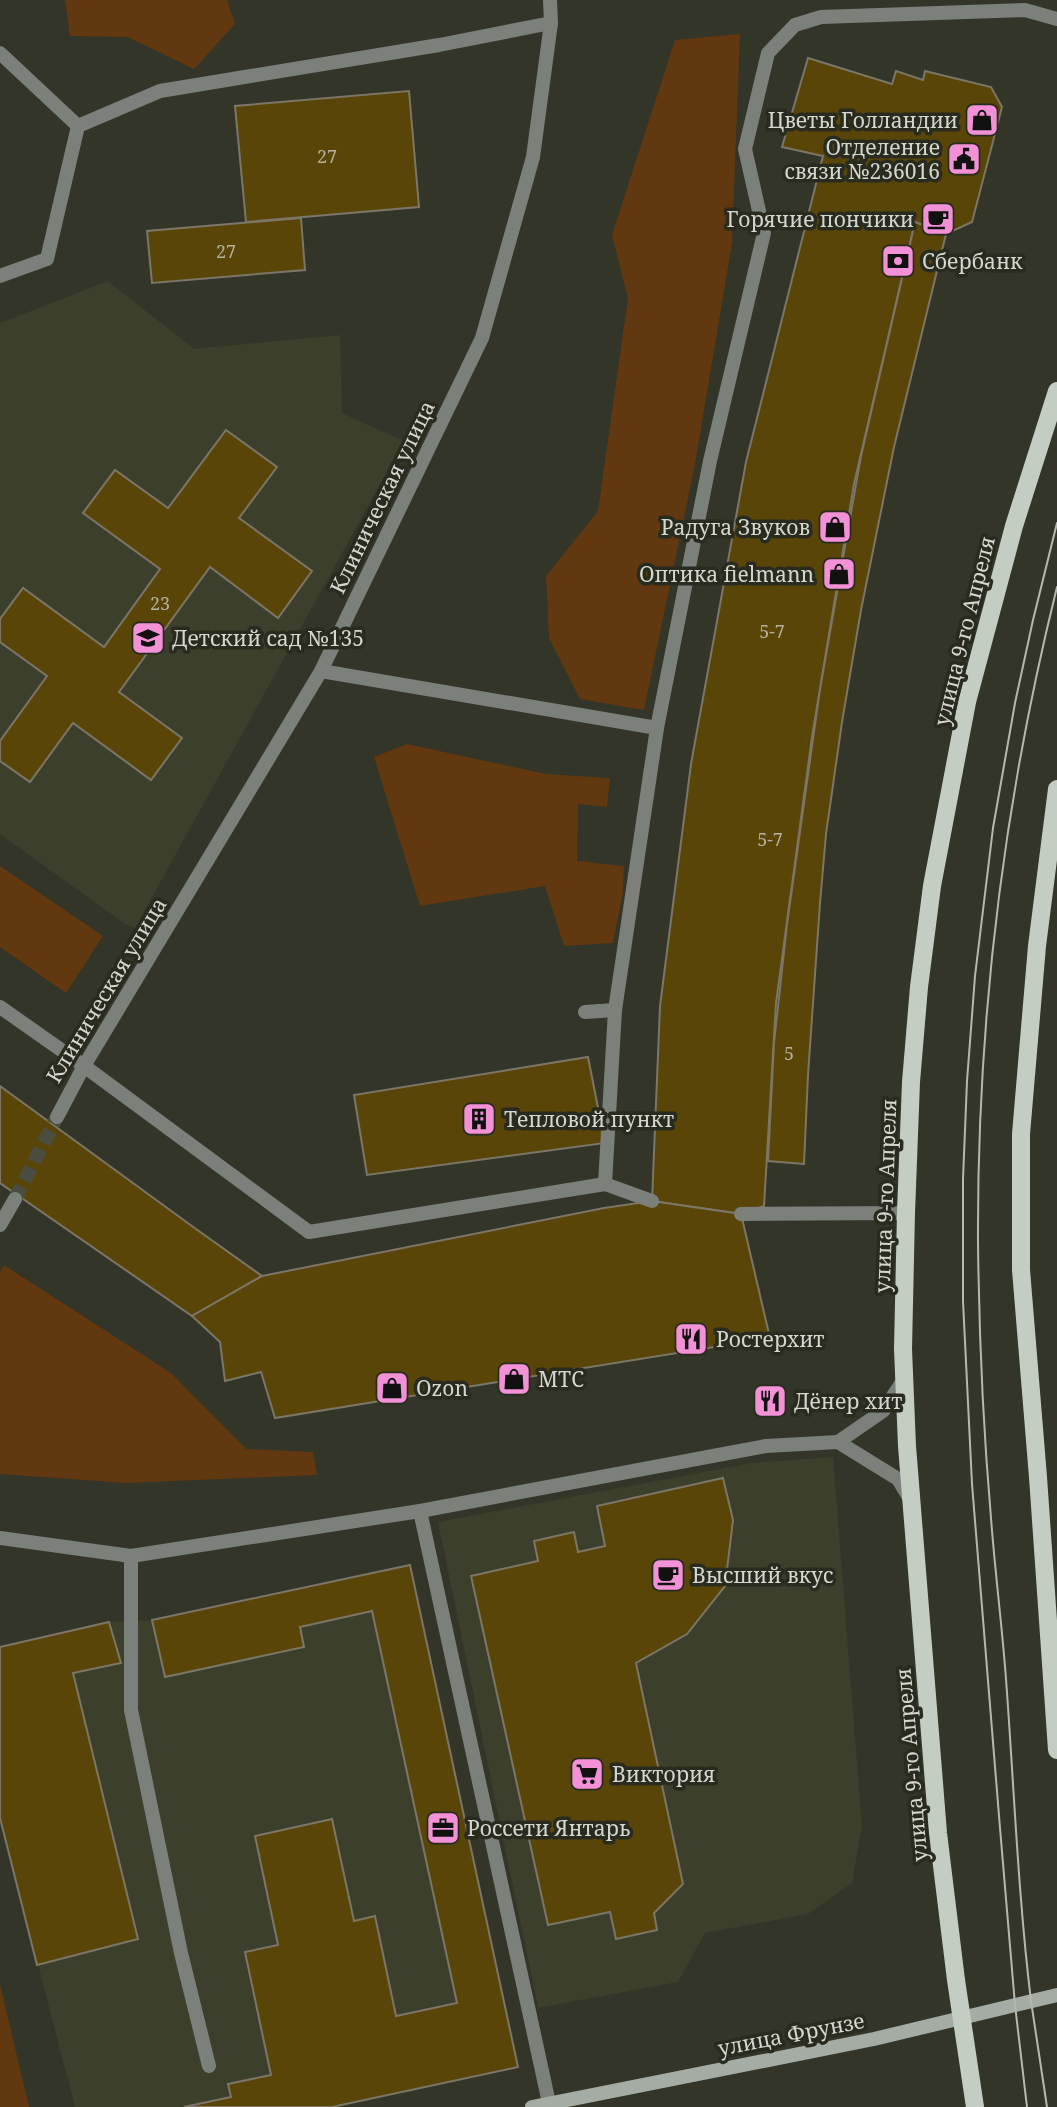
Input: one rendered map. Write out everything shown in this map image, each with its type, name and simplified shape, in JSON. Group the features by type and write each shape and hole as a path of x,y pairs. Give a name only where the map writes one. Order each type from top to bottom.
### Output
{"main road":[{"name":"улица 9-го Апреля","path":"975,2107 938,1833 912,1502 905,1378 905,1213 913,1055 932,886 967,702 1014,526 1057,391"},
{"path":"1057,789 1037,946 1021,1134 1021,1270 1057,1750"},
{"name":"улица Фрунзе","path":"532,2107 874,2039 1057,1994"}],"street":[{"name":"Клиническая улица","path":"59,1113 84,1066 321,671 482,338 533,157 551,23 550,0"},
{"path":"605,1184 615,1010 657,728 710,461 764,233 745,149 768,53 795,25 821,17 1026,10 1057,19"},
{"path":"78,126 160,91 439,45 551,23"},
{"path":"0,53 78,126"},
{"path":"0,276 47,259 78,126"},
{"path":"321,671 657,728"},
{"path":"0,1007 309,1232 605,1184 652,1200"},
{"path":"585,1012 615,1010"},
{"path":"0,1224 13,1201"},
{"path":"741,1214 905,1213"},
{"path":"0,1538 131,1556 420,1511 766,1446 838,1442 883,1412 905,1378"},
{"path":"838,1442 898,1479 912,1502"},
{"path":"420,1511 549,2103"},
{"path":"131,1556 131,1710 181,1953 209,2066"}],"shaded area":[{"path":"65,0 227,0 235,24 194,69 128,37 70,36"},
{"path":"740,34 732,243 695,464 644,710 580,699 549,638 546,576 598,511 628,298 612,235 675,40"},
{"name":"Детский сад №135","path":"108,281 194,349 340,335 342,413 404,441 135,928 125,924 0,834 0,323"},
{"path":"407,744 546,774 610,778 607,807 578,804 577,861 624,866 623,893 613,943 564,946 545,886 420,906 374,757"},
{"path":"0,866 103,936 66,993 0,947"},
{"path":"4,1265 171,1373 246,1449 313,1452 317,1475 127,1483 0,1474 0,1272"},
{"path":"833,1457 862,1826 852,1883 808,1914 705,1933 678,1982 538,2008 438,1522 752,1463"},
{"path":"410,1565 518,2067 332,2107 75,2107 0,1818 0,1647 109,1622 152,1620"},
{"path":"0,1984 29,2107 0,2107"}],"building":[{"path":"808,58 892,84 896,71 923,80 925,71 991,87 1002,107 972,222 946,234 915,222 854,484 812,737 776,1003 764,1206 741,1214 652,1201 660,1006 691,764 746,462 823,156 782,147"},
{"path":"409,91 419,207 246,222 235,106"},
{"path":"301,218 305,270 152,283 147,231"},
{"path":"915,222 946,234 894,447 861,610 842,722 826,834 820,903 804,1164 768,1161 774,1043 787,924 820,689 861,456"},
{"path":"226,430 277,467 239,518 312,571 278,618 210,567 119,692 182,738 151,780 73,723 30,782 0,761 0,741 47,676 0,642 0,619 23,588 104,647 160,569 83,513 115,470 168,508"},
{"name":"Тепловой пункт","path":"588,1057 605,1143 367,1175 354,1095"},
{"path":"0,1086 262,1276 192,1316 0,1183"},
{"path":"652,1201 741,1214 770,1338 275,1418 261,1372 225,1381 220,1342 192,1316 262,1276 604,1208"},
{"name":"Виктория","path":"723,1478 733,1520 725,1586 687,1634 636,1663 683,1884 654,1913 657,1930 616,1939 610,1912 548,1925 471,1576 538,1561 534,1541 574,1532 578,1552 605,1546 597,1506"},
{"name":"Россети Янтарь","path":"410,1565 518,2067 332,2107 184,2107 231,2097 228,2084 271,2075 245,1952 278,1945 255,1836 332,1819 354,1921 375,1916 396,2016 457,2003 372,1611 300,1627 304,1647 165,1677 152,1620"},
{"path":"109,1622 121,1663 73,1673 138,1939 37,1965 0,1818 0,1647"}],"tunnel":[{"path":"15,1199 57,1117"}],"tram line":[{"path":"1027,2107 1015,2005 972,1484 963,1301 963,1179 975,976 993,828 1015,703 1057,523"},
{"path":"1047,2107 1031,2001 1019,1880 1006,1679 986,1449 978,1242 982,1077 997,912 1022,748 1057,587"}],"place":[{"name":"Цветы Голландии","path":"982,120"},
{"name":"Отделение связи №236016","path":"964,159"},
{"name":"Горячие пончики","path":"938,219"},
{"name":"Сбербанк","path":"898,261"},
{"name":"Радуга Звуков","path":"835,527"},
{"name":"Оптика fielmann","path":"839,574"},
{"name":"Детский сад №135","path":"148,638"},
{"name":"Тепловой пункт","path":"479,1119"},
{"name":"Ростерхит","path":"691,1339"},
{"name":"МТС","path":"514,1379"},
{"name":"Ozon","path":"392,1388"},
{"name":"Дёнер хит","path":"770,1401"},
{"name":"Высший вкус","path":"668,1575"},
{"name":"Виктория","path":"587,1774"},
{"name":"Россети Янтарь","path":"443,1828"}]}
